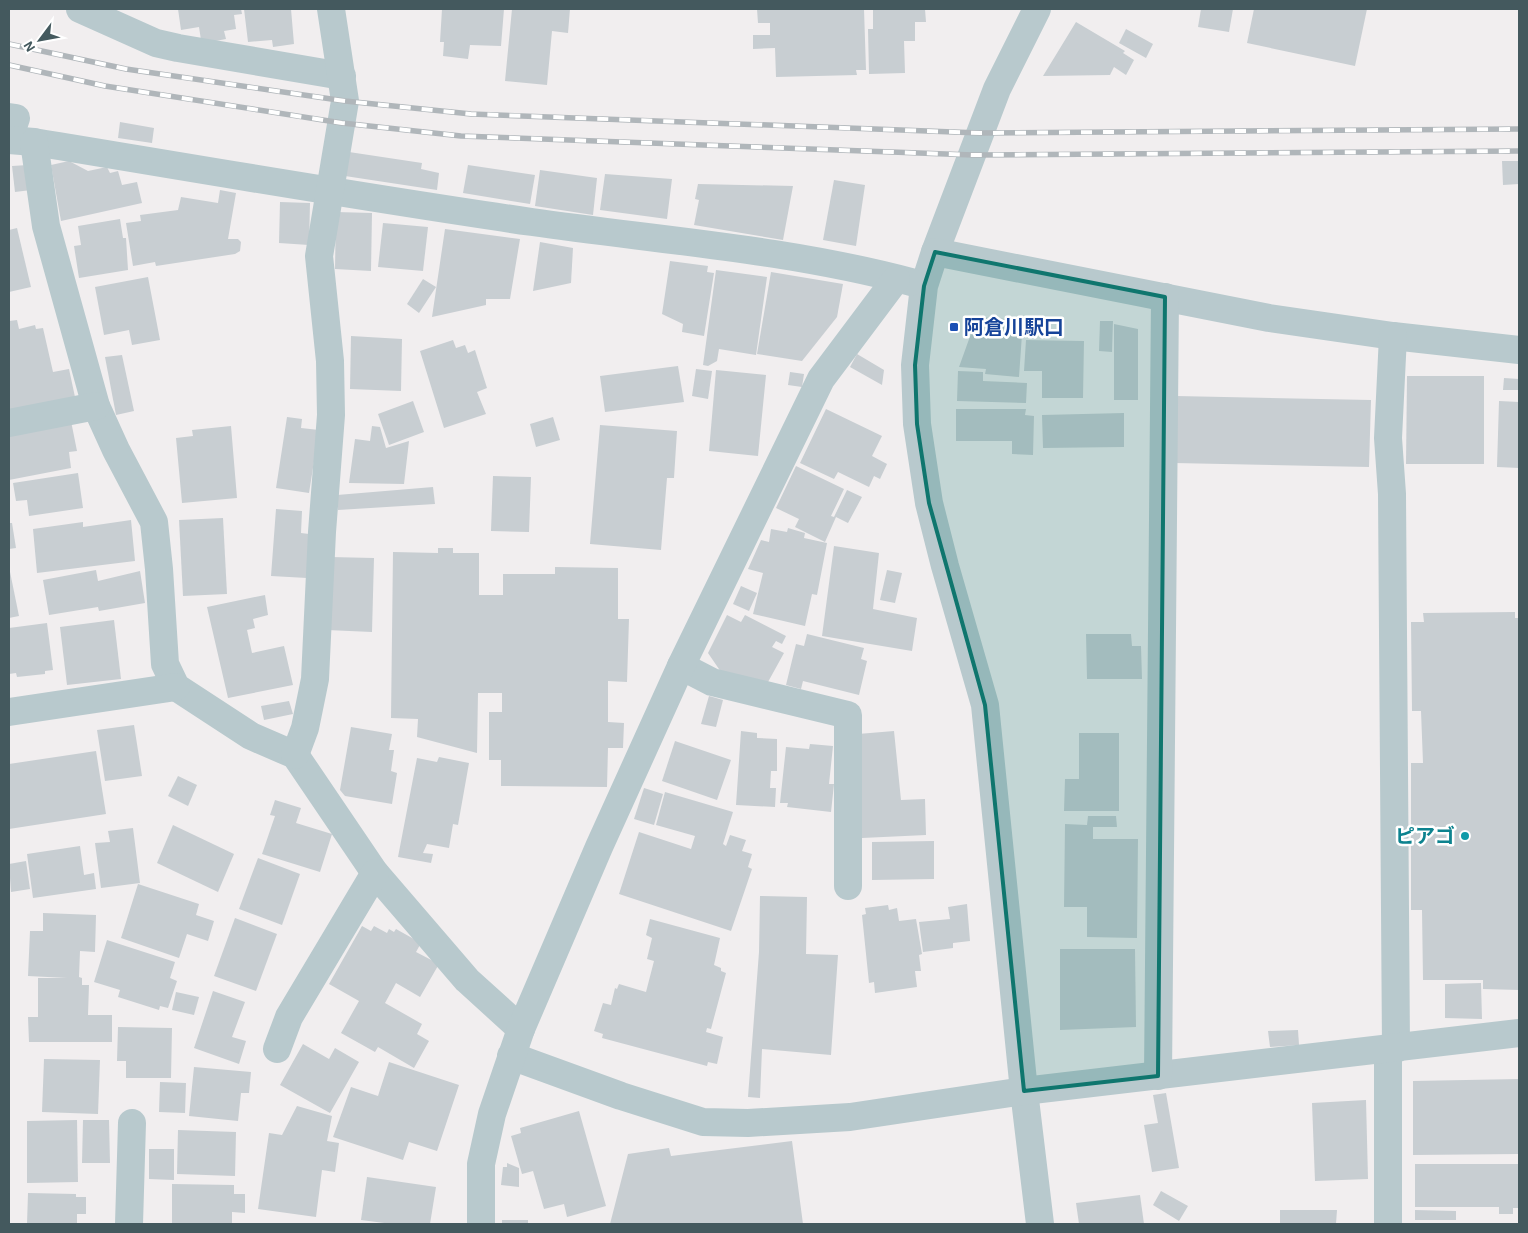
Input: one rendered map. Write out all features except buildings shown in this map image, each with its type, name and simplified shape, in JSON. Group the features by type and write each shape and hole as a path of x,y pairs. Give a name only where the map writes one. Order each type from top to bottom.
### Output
{"street":[{"path":"80,9 156,43 342,76"},
{"path":"294,755 305,728 316,678 322,532 331,414 330,361 319,256 328,190 345,102 331,9"},
{"path":"1037,9 997,89 935,252 924,286 916,365 917,424 922,466 945,566 985,705 1024,1092 1040,1224"},
{"path":"9,116 16,118 17,140 46,226 96,406 116,450 154,522 165,664 176,687 252,736 294,755 375,872 467,980 521,1029"},
{"path":"17,140 516,220 713,245 810,261 896,278 924,286"},
{"path":"935,252 1269,318 1393,336 1519,350"},
{"path":"482,1224 481,1164 492,1114 521,1029 599,847 681,666 821,380 896,278"},
{"path":"1158,1076 1164,297"},
{"path":"1388,1224 1392,1049 1392,494 1388,438 1393,336"},
{"path":"9,423 96,406"},
{"path":"681,666 712,682 848,714 848,886"},
{"path":"9,712 176,687"},
{"path":"276,1049 289,1017 375,872"},
{"path":"511,1056 621,1096 703,1122 748,1123 850,1116 1024,1092 1519,1033"},
{"path":"129,1224 132,1124"}],"highlighted area":[{"path":"935,252 1165,297 1158,1076 1024,1091 985,705 929,503 917,424 915,365 924,286"}],"railway":[{"path":"9,44 126,69 345,101 471,114 980,133 1519,129"},
{"path":"9,65 105,86 342,123 461,136 973,155 1519,151"}],"place":[{"name":"阿倉川駅口","path":"954,327"},
{"name":"ピアゴ","path":"1465,836"}]}
